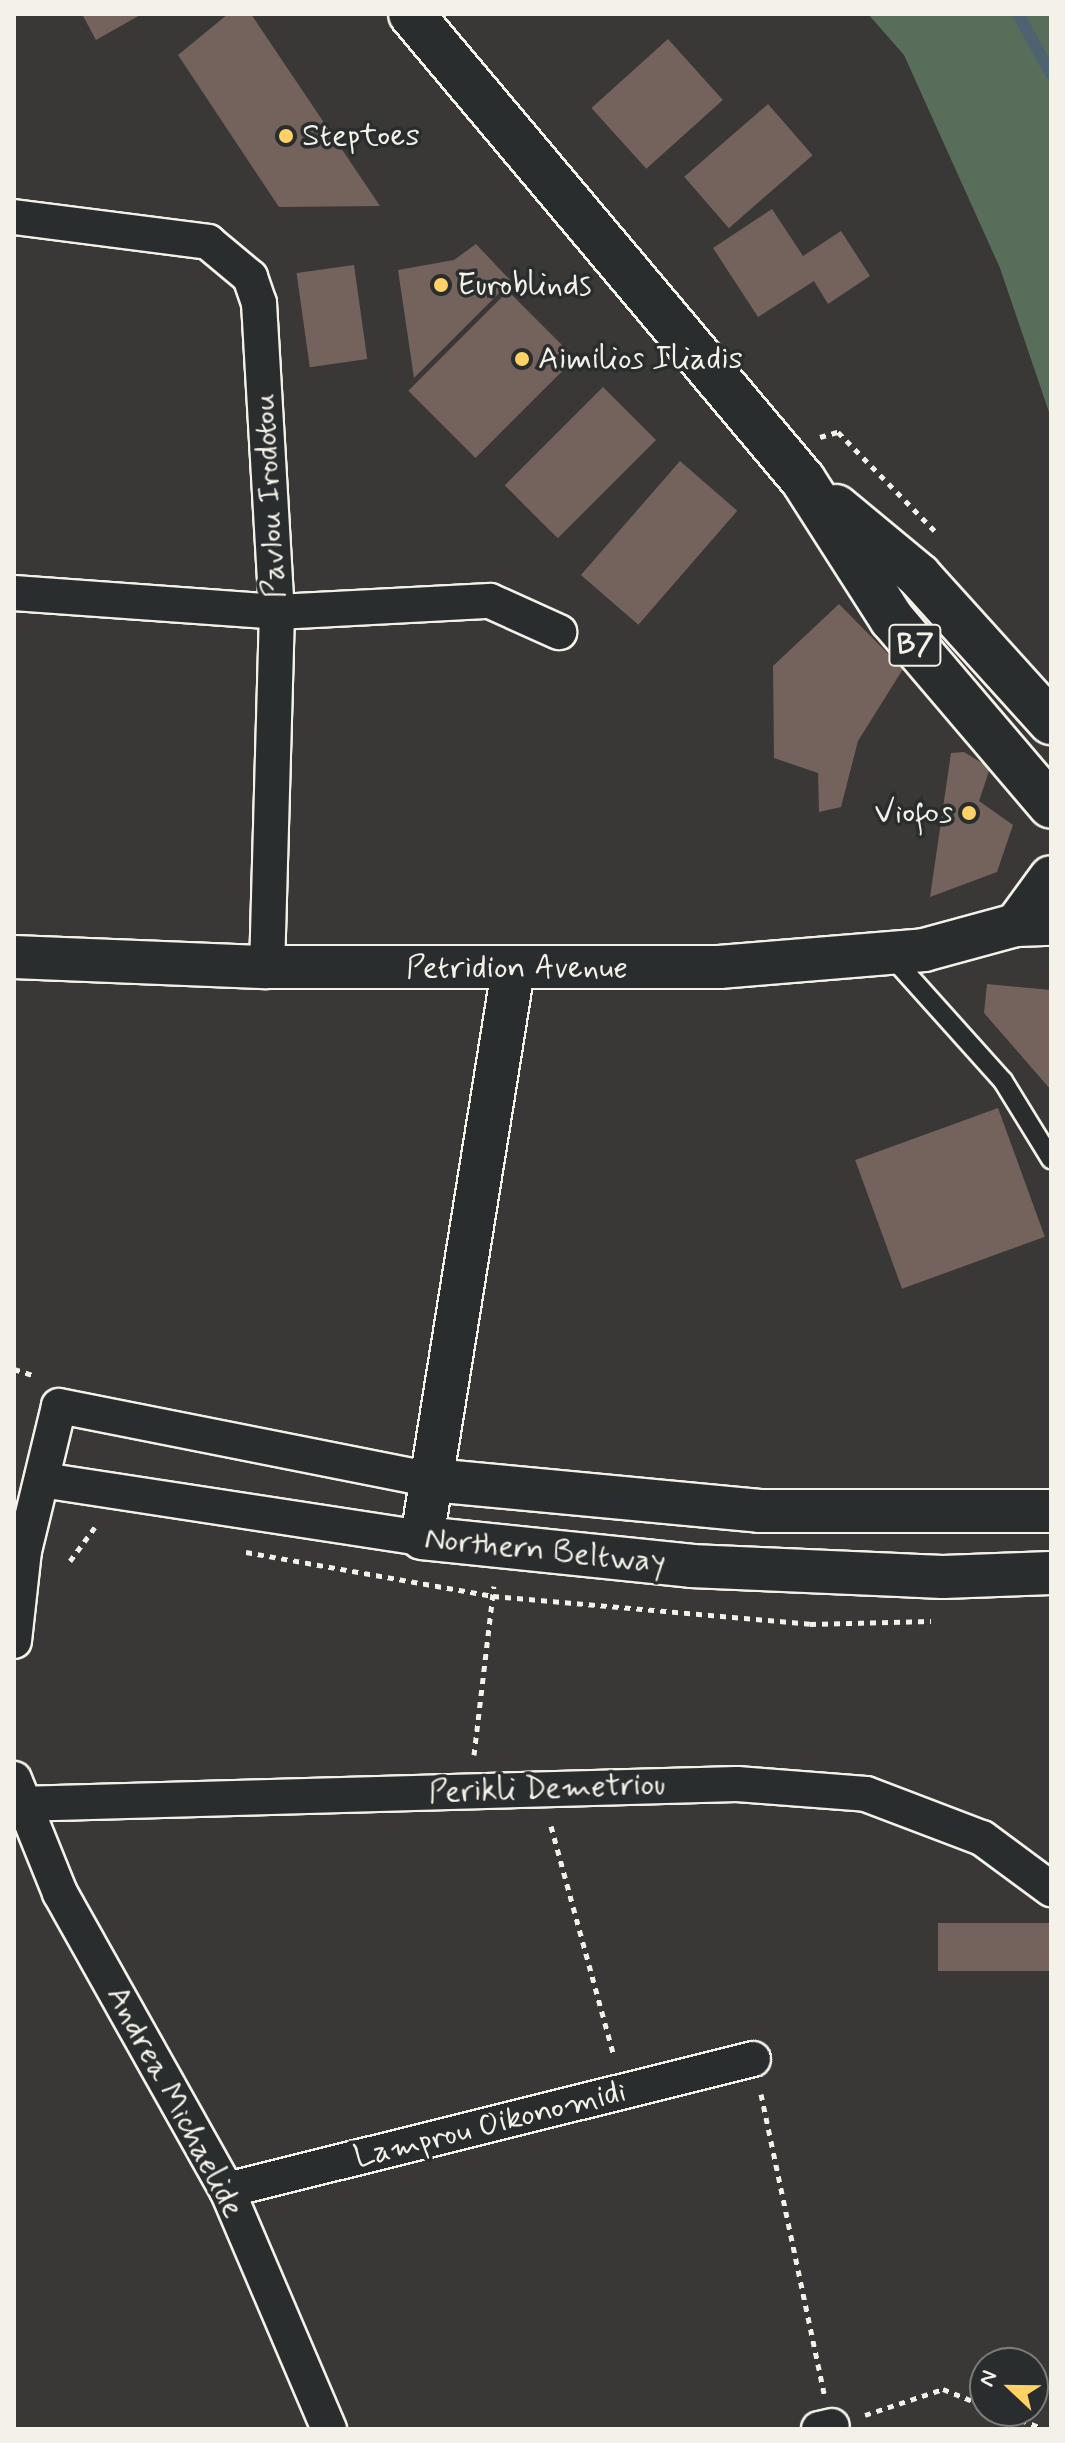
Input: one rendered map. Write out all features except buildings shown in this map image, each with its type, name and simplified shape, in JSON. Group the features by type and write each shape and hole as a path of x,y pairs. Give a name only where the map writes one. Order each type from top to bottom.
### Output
{"main road":[{"name":"B7","path":"411,14 803,480 892,619 1049,803"},
{"name":"B7","path":"803,480 919,576 1051,722"}],"street":[{"name":"Pavlou Irodotou","path":"14,217 183,236 208,242 250,277 259,303 277,612 267,967"},
{"path":"14,593 277,612 490,601 559,632"},
{"name":"Petridion Avenue","path":"14,957 267,967 513,970 719,967 889,954 1034,925 1051,877"},
{"path":"422,1538 513,970"},
{"name":"Northern Beltway","path":"1051,1511 760,1511 432,1480 59,1406 42,1480 422,1538 691,1566 943,1577 1051,1573"},
{"path":"14,1641 42,1480"},
{"name":"Perikli Demetriou","path":"16,1792 469,1791 737,1784 866,1794 982,1838 1051,1889"},
{"name":"Andrea Michaelide","path":"16,1792 227,2190 329,2429"},
{"name":"Lamprou Oikonomidi","path":"227,2190 753,2059"}],"lane":[{"path":"889,954 1003,1081 1051,1159"}],"path":[{"path":"469,1791 499,1547"},
{"path":"541,1789 624,2092"},
{"path":"753,2059 825,2428 943,2389 969,2400"}],"green space":[{"path":"868,14 1051,14 1051,418 1000,268 904,55"}],"waterway":[{"path":"1018,14 1051,74"}],"place":[{"name":"Steptoes","path":"286,136"},
{"name":"Euroblinds","path":"441,285"},
{"name":"Aimilios Iliadis","path":"522,359"},
{"name":"Viofos","path":"969,813"}]}
